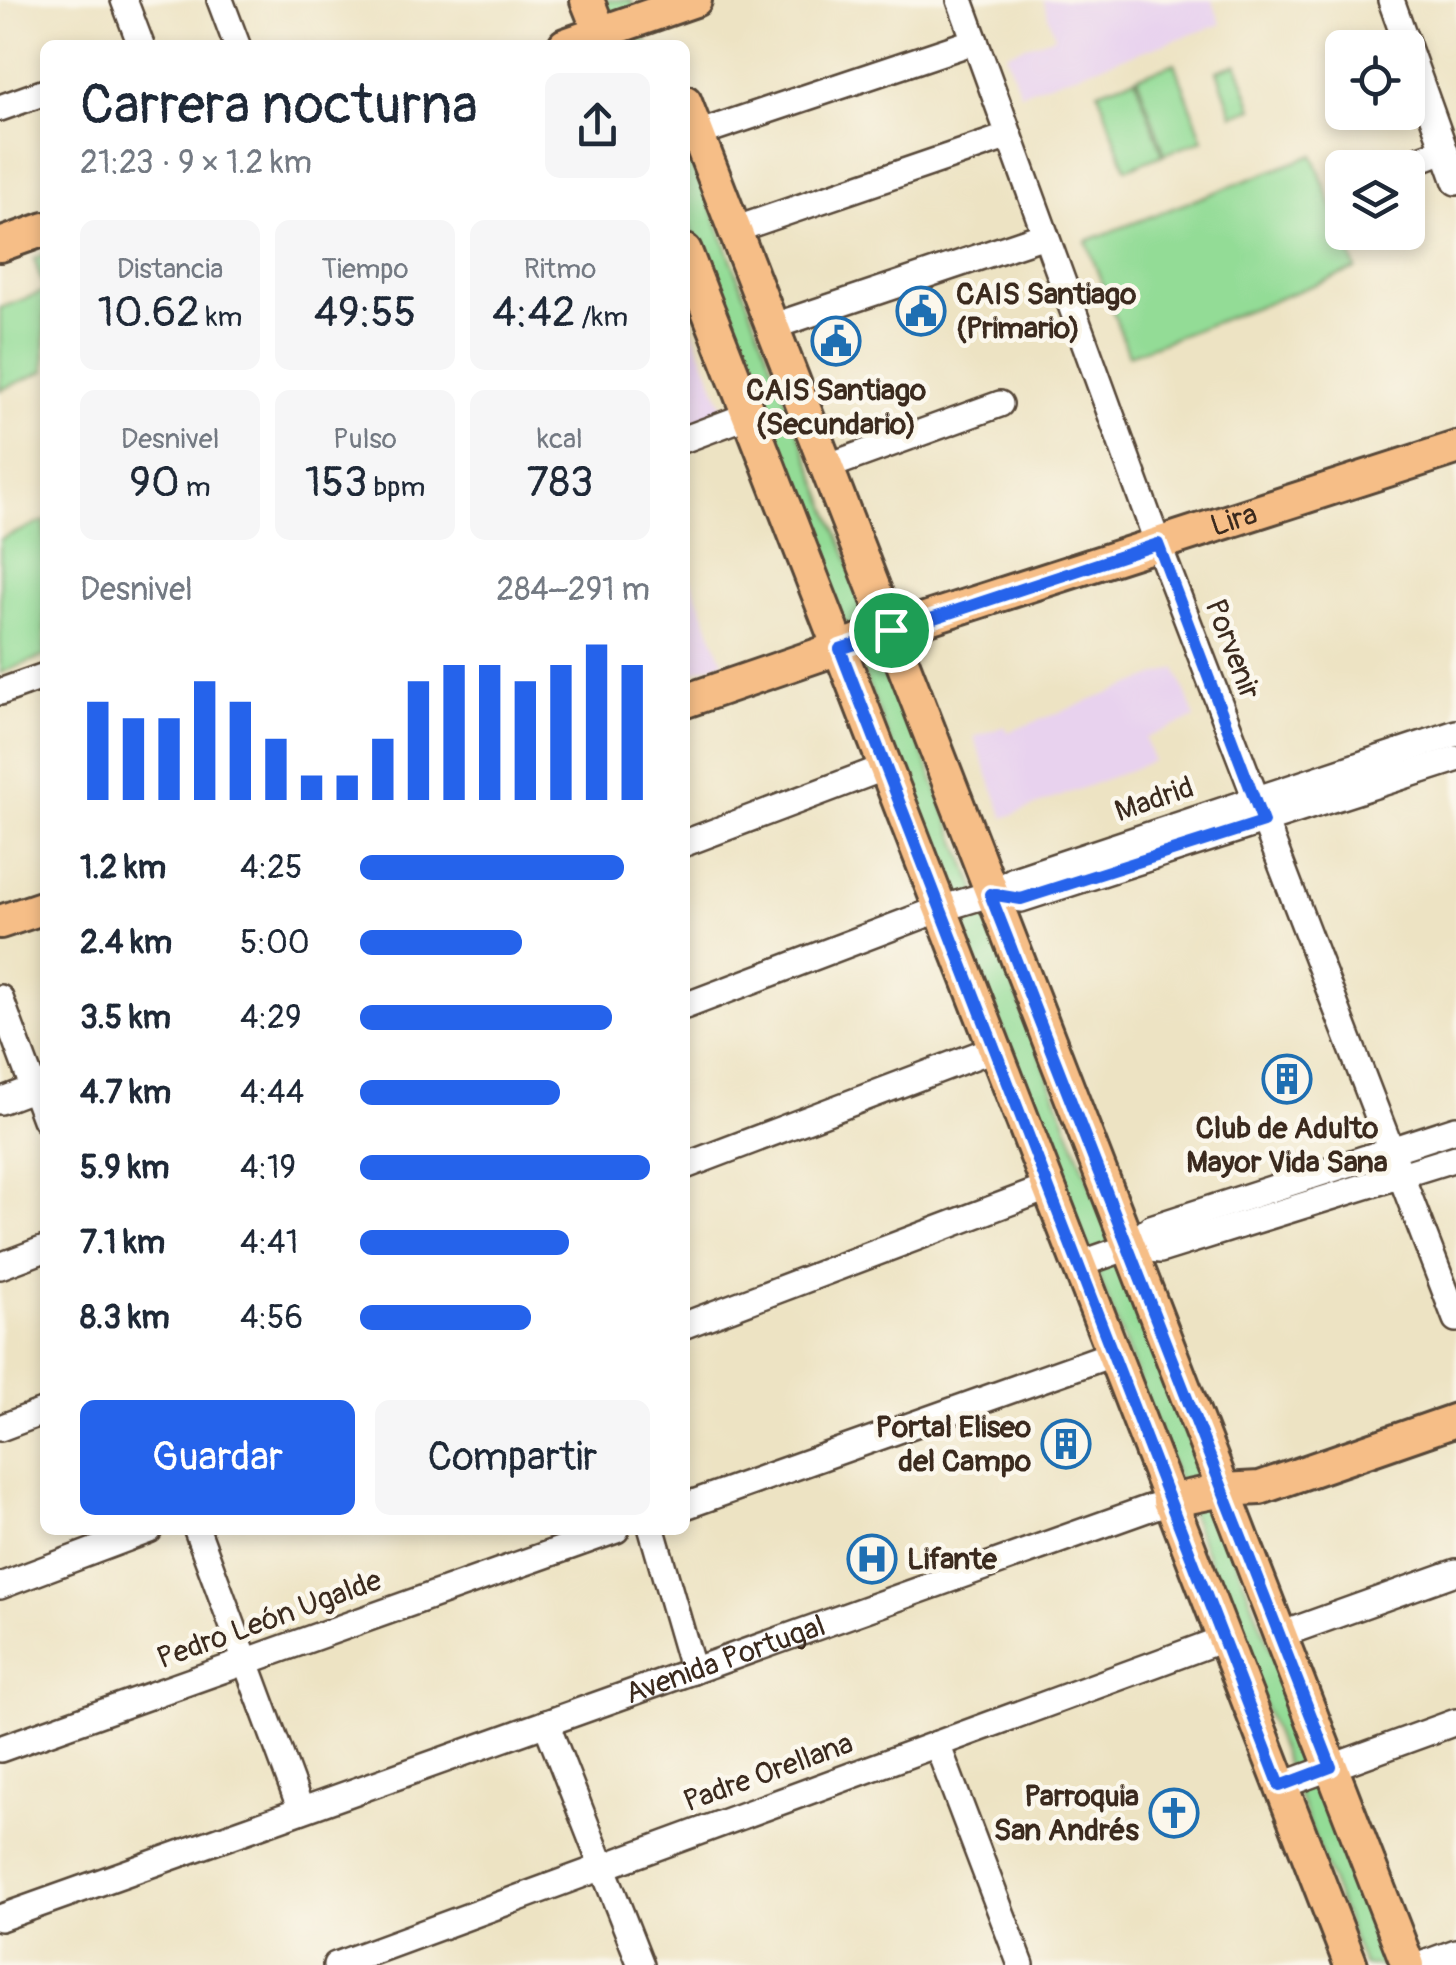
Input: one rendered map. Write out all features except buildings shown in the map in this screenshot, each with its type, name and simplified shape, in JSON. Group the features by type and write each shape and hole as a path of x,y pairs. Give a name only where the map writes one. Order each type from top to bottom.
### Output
{"main road":[{"path":"587,0 602,39 695,0"},
{"path":"690,115 1408,1965"},
{"path":"0,245 40,231"},
{"path":"690,263 1351,1965"},
{"name":"Lira","path":"690,699 891,630 1456,448"},
{"path":"0,922 40,910"},
{"name":"Avenida Portugal","path":"1169,1502 1223,1490 1260,1488 1456,1420"}],"street":[{"path":"124,0 139,40"},
{"path":"220,0 235,40"},
{"name":"Porvenir","path":"960,0 1158,544 1456,1319"},
{"path":"1390,0 1456,182"},
{"path":"697,134 974,41"},
{"path":"0,108 40,94"},
{"path":"734,230 1009,136"},
{"path":"1425,157 1444,150"},
{"path":"771,327 1045,236"},
{"path":"826,467 1000,404"},
{"path":"690,437 749,416"},
{"path":"0,692 40,678"},
{"name":"Madrid","path":"690,1004 940,909 990,894 1021,899 1456,733"},
{"name":"Madrid","path":"1259,811 1456,759"},
{"path":"690,841 886,767"},
{"path":"0,998 39,1086 0,1101"},
{"path":"690,1164 994,1049"},
{"path":"1129,1248 1151,1228 1456,1129"},
{"path":"1077,1265 1129,1248 1160,1250 1456,1158"},
{"path":"690,1323 1048,1188"},
{"path":"0,1266 40,1251"},
{"path":"690,1504 1112,1354"},
{"path":"0,1428 40,1413"},
{"name":"Avenida Portugal","path":"0,1918 1169,1502"},
{"path":"0,1586 136,1535"},
{"path":"199,1535 301,1810"},
{"name":"Pedro León Ugalde","path":"0,1750 602,1535"},
{"path":"653,1535 693,1671"},
{"path":"1280,1635 1456,1572"},
{"name":"Padre Orellana","path":"336,1965 1223,1639"},
{"path":"1280,1786 1456,1722"},
{"path":"546,1723 641,1965"},
{"path":"937,1744 1022,1965"},
{"path":"1421,1965 1456,1952"}],"shaded area":[{"path":"1043,0 1212,0 1221,24 1020,93 1006,53 1055,36"},
{"path":"690,324 726,414 690,427"},
{"path":"690,577 723,662 690,672"},
{"path":"1176,668 1195,718 1145,738 1153,761 1004,818 974,737 1005,726 1008,732"}],"green space":[{"path":"601,0 631,0 646,40 617,40"},
{"path":"1175,63 1203,140 1165,154 1137,77"},
{"path":"1237,64 1253,108 1233,115 1217,71"},
{"path":"1135,78 1163,155 1126,169 1098,91"},
{"path":"690,153 1393,1965 1363,1965 690,228"},
{"path":"1313,155 1325,187 1325,250 1349,250 1356,269 1129,355 1086,241"},
{"path":"40,293 40,373 0,390 0,308"},
{"path":"40,523 40,658 0,673 0,539"}],"place":[{"name":"CAIS Santiago (Primario)","path":"921,311"},
{"name":"CAIS Santiago (Secundario)","path":"836,341"},
{"name":"Club de Adulto Mayor Vida Sana","path":"1287,1079"},
{"name":"Portal Eliseo del Campo","path":"1066,1444"},
{"name":"Lifante","path":"872,1559"},
{"name":"Parroquia San Andrés","path":"1174,1813"}],"route":[{"path":"1158,544 1263,822 1021,899 990,894 1331,1767 1280,1786 840,649 891,630 1158,544"}]}
